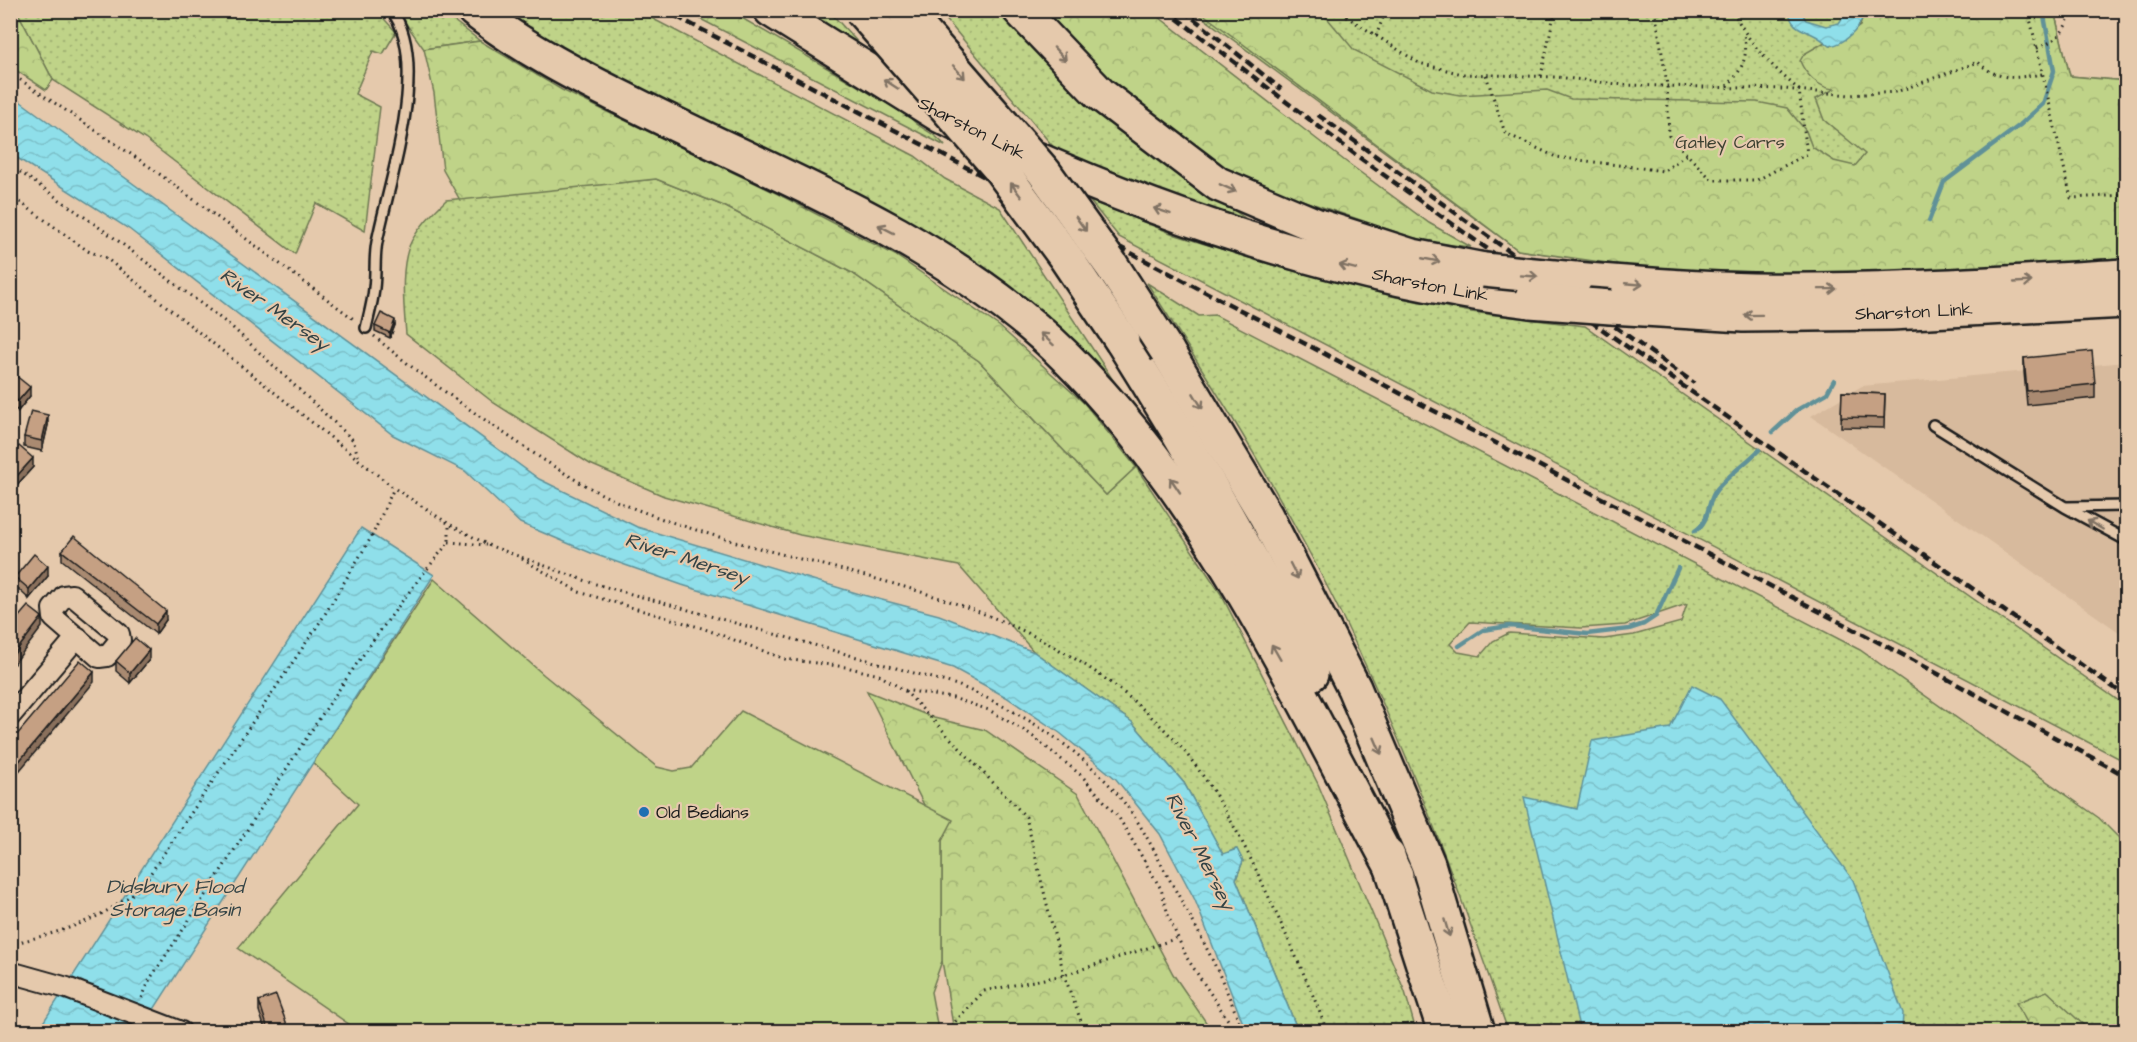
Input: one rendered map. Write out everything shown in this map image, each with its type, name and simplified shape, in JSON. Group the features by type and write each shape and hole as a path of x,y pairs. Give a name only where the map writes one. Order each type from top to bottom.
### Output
{"highway":[{"path":"474,10 516,40 593,84 897,234 1000,300 1065,356 1141,441 1202,528 1281,662 1396,875"},
{"path":"861,10 1001,170 1066,258 1181,435 1280,609 1322,697 1396,875 1445,1032"},
{"name":"Sharston Link","path":"1020,10 1100,94 1218,184 1315,225 1412,256 1484,270 1697,289 1891,289 2127,276"},
{"path":"905,11 1044,172 1112,266 1167,351 1266,516 1354,688 1428,864 1478,1032"},
{"name":"Sharston Link","path":"779,14 941,116 1145,206 1233,236 1357,270 1441,287 1530,301 1743,315 1891,313 2127,301"}],"street":[{"path":"10,716 76,637"},
{"path":"10,972 67,988 181,1032"}],"lane":[{"path":"366,328 374,288 374,256 403,135 408,59 405,36 391,10"},
{"path":"1933,425 2065,507 2127,540"},
{"path":"2065,507 2127,506"}],"path":[{"path":"1336,10 1419,63 1462,74 1541,77 1625,85 1727,86 1850,95 1896,92 1978,62 1989,73 2011,78 2042,74"},
{"path":"1376,36 1386,10"},
{"path":"1541,77 1555,10"},
{"path":"1655,10 1667,84 1669,136 1712,180 1757,180 1807,154 1799,90 1761,56 1743,32"},
{"path":"1727,86 1743,65 1747,46 1733,10"},
{"path":"2028,10 2071,198 2127,195"},
{"path":"2037,48 2053,41 2063,33 2071,10"},
{"path":"10,74 150,166 366,328 395,354 542,459 629,507 675,524 947,599 1031,633 1100,676 1143,709 1169,734 1210,787 1252,861 1315,997 1327,1032"},
{"path":"1486,75 1505,133 1556,157 1664,171 1687,154"},
{"path":"10,165 113,237 232,327 353,440 360,461"},
{"path":"10,195 88,251 106,258 394,488 449,524 488,545 592,583 957,685 999,702 1054,737 1100,776 1129,809 1197,927 1243,1032"},
{"path":"10,944 50,935 91,920 123,903 142,886 322,619 372,536 394,488"},
{"path":"133,1012 150,979 345,680 415,583 449,542 449,524"},
{"path":"449,542 488,545"},
{"path":"512,554 579,592 702,628 785,659 846,667 879,675 904,690 1026,817 1065,975 1085,1032"},
{"path":"904,690 953,698 989,710 1030,734 1082,776 1119,818 1161,889 1187,958 1236,1032"},
{"path":"950,1032 952,1025 984,991 1065,975 1178,938"}],"shaded area":[{"path":"2126,362 2126,637 1811,416 1862,386"}],"green space":[{"path":"10,11 17,11 53,80 46,90 11,67"},
{"path":"17,11 377,11 396,32 383,54 373,51 355,94 380,107 365,231 316,203 295,254 145,139 53,80"},
{"path":"397,11 441,11 480,41 424,49"},
{"path":"490,11 638,11 915,156 945,179 1000,208 1157,447 1059,338 598,76"},
{"path":"685,11 730,11 909,116 945,146"},
{"path":"800,11 829,11 874,60"},
{"path":"939,11 1005,11 1168,165 1268,234 1056,150"},
{"path":"1042,11 1151,11 1429,223 1471,247 1425,242 1231,176 1140,116"},
{"name":"Gatley Carrs","path":"1194,11 2054,11 2070,76 2126,81 2126,259 1852,276 1635,267 1518,250"},
{"name":"Gatley Carrs","path":"1199,11 1315,11 1328,19 1354,50 1432,90 1460,95 1547,90 1571,99 1757,102 1787,108 1806,131 1812,147 1834,161 1855,166 1865,154 1824,120 1816,99 1834,89 1818,83 1805,71 1800,61 1804,54 1825,42 1831,46 1860,26 1863,16 1880,11 2054,11 2070,76 2126,81 2126,259 1852,276 1724,275 1635,267 1518,250"},
{"path":"480,41 562,90 778,194 895,255 999,326 1084,403 1136,467 1106,495 979,361 852,273 724,206 656,179 460,200 443,170 434,93 424,49"},
{"path":"656,179 724,206 852,273 979,361 1106,495 1136,467 1221,594 1318,784 1405,992 1416,1031 1298,1031 1236,879 1243,861 1236,849 1223,855 1184,783 1132,722 1034,652 959,566 800,535 664,496 590,464 494,403 406,334 403,286 408,250 419,229 446,200"},
{"path":"1089,200 1176,235 1279,267 1396,297 1471,312 1585,326 2126,706 2126,762 1119,237"},
{"path":"1147,283 1199,316 1215,315 1860,650 2099,818 2126,845 2126,1031 1508,1031 1416,780 1362,658 1333,598 1266,474","holes":["1687,604 1681,622 1634,635 1604,639 1509,633 1493,641 1480,656 1458,652 1450,644 1470,622 1581,628 1625,625"]},
{"name":"Old Bedians","path":"434,579 544,675 657,767 674,771 691,768 741,711 953,820 942,841 942,961 931,992 937,1024 934,1031 359,1031 238,948 358,804 313,763"},
{"path":"867,691 934,718 985,730 1078,794 1173,974 1212,1031 954,1031 942,961 942,841"},
{"path":"2047,991 2090,1031 2032,1031 2016,1003"}],"water":[{"path":"1789,11 1801,11 1806,20 1826,26 1839,23 1843,17 1840,11 1880,11 1863,16 1851,36 1830,46 1794,24"},
{"name":"River Mersey","path":"10,94 539,479 637,527 863,595 939,615 1034,652 1132,722 1184,783 1223,854 1237,849 1243,861 1236,879 1298,1031 1246,1031 1195,900 1160,834 1116,779 1060,733 1006,697 953,668 682,585 591,553 520,523 465,471 393,435 129,229 11,154"},
{"name":"Didsbury Flood Storage Basin","path":"361,528 434,575 140,1031 37,1032"},
{"path":"1692,685 1720,699 1853,880 1903,1013 1902,1031 1580,1031 1524,797 1577,809 1592,741 1670,728"}],"building":[{"path":"381,313 395,320 390,333 375,326"},
{"path":"2092,351 2095,384 2027,391 2024,358"},
{"path":"10,371 30,387 18,401 10,395"},
{"path":"1842,392 1885,394 1884,418 1841,417"},
{"path":"31,411 48,415 42,441 24,437"},
{"path":"19,446 33,458 15,478 10,474 10,455"},
{"path":"74,536 166,611 156,624 62,551"},
{"path":"34,554 48,566 29,589 15,577"},
{"path":"28,606 42,617 10,659 10,627"},
{"path":"135,638 149,650 130,673 116,661"},
{"path":"80,660 94,672 10,772 10,743"},
{"path":"276,995 291,1032 269,1032 259,1001"}],"waterway":[{"path":"1929,221 1944,182 2020,125 2043,104 2054,71 2043,10"},
{"path":"1773,432 1797,410 1827,393 1834,380"},
{"path":"1695,531 1704,522 1717,489 1759,450"},
{"path":"1459,646 1483,630 1510,626 1587,634 1629,629 1644,624 1656,616 1678,568"}],"railway":[{"path":"664,10 1905,656 2126,776"},
{"path":"1166,10 1356,155 1479,243 2126,696"},
{"path":"1183,10 1281,89"},
{"path":"1318,115 1694,383"}],"place":[{"name":"Old Bedians","path":"644,812"}]}
